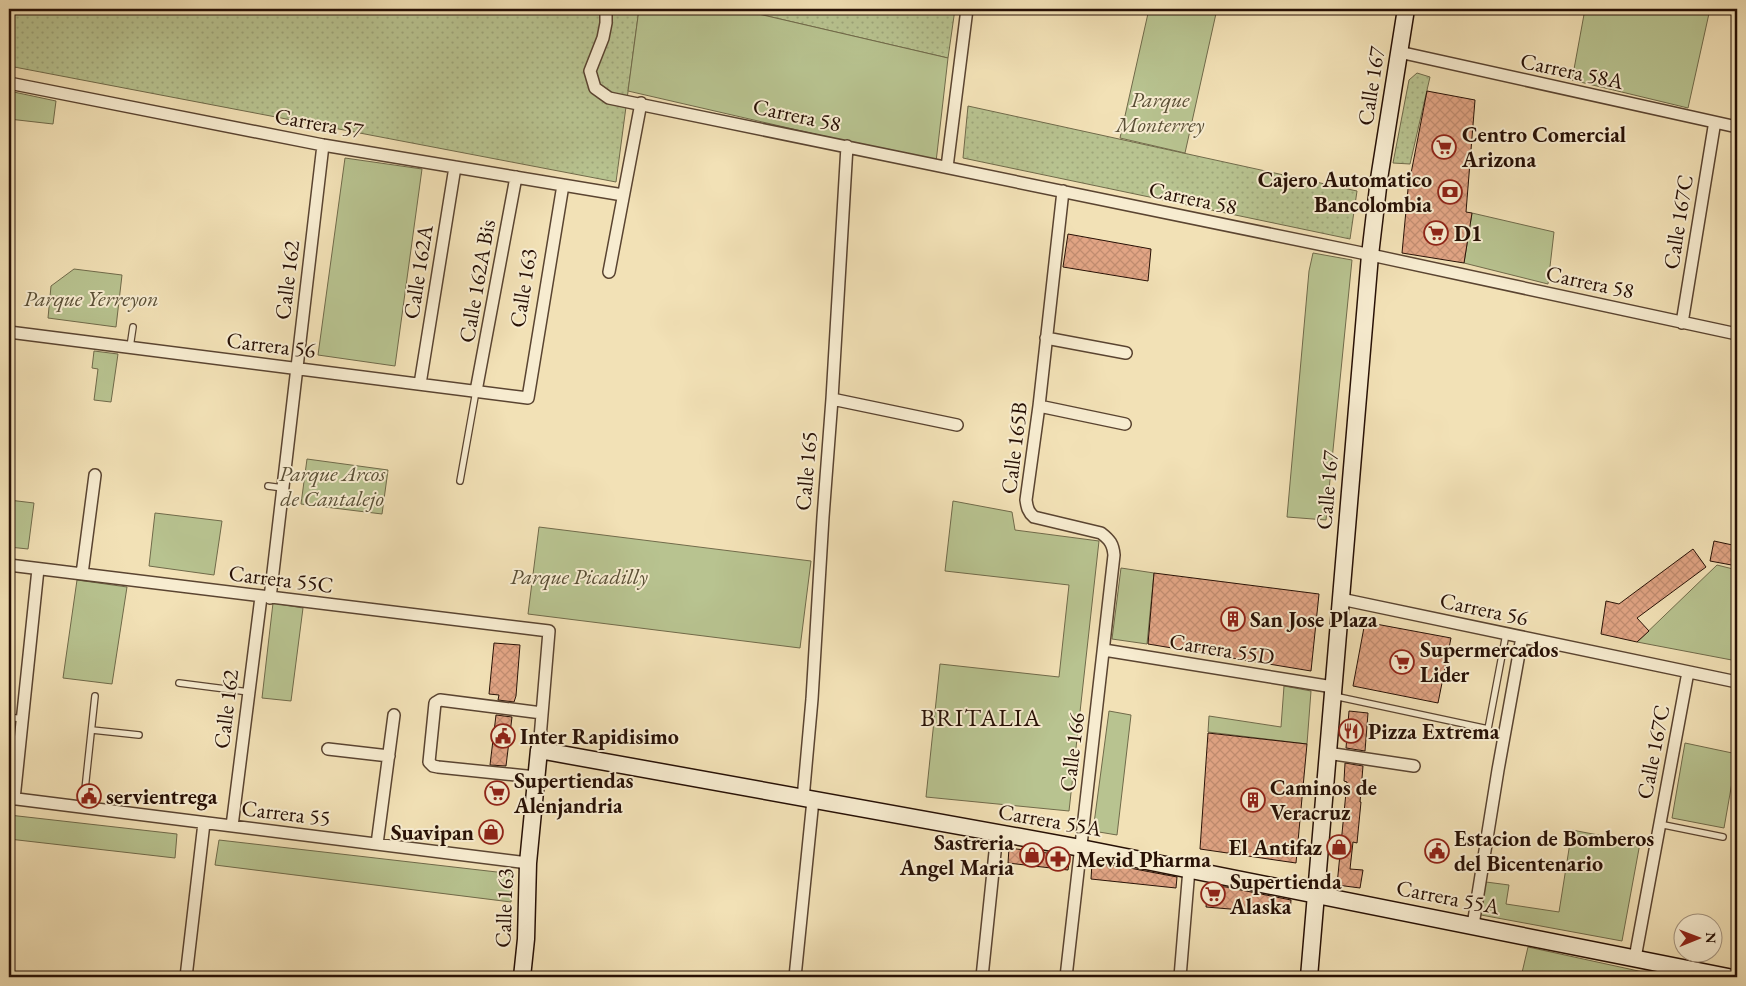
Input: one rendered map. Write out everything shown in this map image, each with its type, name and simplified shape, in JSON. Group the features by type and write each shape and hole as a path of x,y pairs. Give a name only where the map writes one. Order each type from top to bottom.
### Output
{"street":[{"name":"Carrera 58","path":"606,9 603,38 590,71 595,88 609,98 641,103 1370,255 1737,334"},
{"path":"947,167 967,9"},
{"name":"Calle 167","path":"1309,977 1370,255 1379,178 1406,9"},
{"name":"Carrera 58A","path":"1399,52 1737,127"},
{"name":"Carrera 57","path":"9,83 323,145 623,195"},
{"path":"609,272 641,103"},
{"name":"Calle 167C","path":"1682,323 1714,127"},
{"name":"Calle 162","path":"232,826 249,692 283,488 323,145"},
{"name":"Calle 165","path":"795,977 808,799 817,602 832,399 847,146"},
{"name":"Calle 162A","path":"420,384 455,167"},
{"name":"Calle 162A Bis","path":"476,391 516,177"},
{"name":"Calle 163","path":"528,398 563,185"},
{"name":"Calle 165B","path":"1063,191 1039,406 1026,500 1027,508 1034,517 1102,533 1113,545 1114,555 1104,650"},
{"name":"Carrera 56","path":"9,332 528,398"},
{"path":"1046,338 1126,353"},
{"path":"832,399 957,425"},
{"path":"1039,406 1125,424"},
{"path":"82,574 95,475"},
{"name":"Carrera 55C","path":"9,565 549,631"},
{"path":"11,799 22,719 38,569"},
{"name":"Carrera 56","path":"1341,599 1737,682"},
{"name":"Calle 163","path":"522,977 526,939 528,863 549,631"},
{"path":"1473,926 1496,779 1522,637"},
{"name":"Carrera 55D","path":"1104,650 1333,691"},
{"name":"Calle 166","path":"1066,977 1104,650"},
{"name":"Calle 167C","path":"1635,958 1688,672"},
{"path":"536,777 438,767 432,766 429,762 435,703 437,701 542,712"},
{"path":"377,844 394,715"},
{"path":"328,749 389,756"},
{"name":"Carrera 55A","path":"538,750 1081,848 1315,893 1728,977"},
{"path":"1327,753 1414,766"},
{"name":"Carrera 55","path":"11,799 528,863"},
{"path":"186,977 204,823"},
{"path":"982,977 997,833"},
{"path":"1180,977 1189,869"}],"lane":[{"path":"130,347 132,327"},
{"path":"460,481 476,391"},
{"path":"268,486 283,488"},
{"path":"1333,691 1488,729 1506,634"},
{"path":"179,683 249,692"},
{"path":"83,808 95,696"},
{"path":"9,717 22,719"},
{"path":"92,730 139,735"},
{"path":"1659,824 1723,837"}],"green space":[{"path":"9,9 639,9 616,182 9,66"},
{"path":"639,9 737,9 948,58 936,162 628,91"},
{"path":"737,9 955,9 948,58"},
{"name":"Parque Monterrey","path":"1149,9 1217,9 1185,153 1120,138"},
{"path":"1585,9 1710,9 1688,108 1572,80"},
{"path":"1417,73 1430,77 1410,164 1393,163 1409,80"},
{"path":"9,91 56,101 53,124 9,119"},
{"path":"968,106 1357,191 1350,239 963,158"},
{"path":"345,158 422,169 395,366 318,355"},
{"path":"1472,213 1554,232 1548,284 1464,263"},
{"path":"1313,253 1352,260 1326,520 1287,517 1309,271"},
{"name":"Parque Yerreyon","path":"74,269 122,275 116,327 48,318 51,286"},
{"path":"94,351 118,354 111,402 94,400 98,369 92,368"},
{"name":"Parque Arcos de Cantalejo","path":"307,459 388,470 382,514 301,504"},
{"path":"9,500 34,503 28,549 9,547"},
{"path":"953,501 1012,512 1015,530 1099,541 1069,811 926,797 940,664 1059,677 1069,585 945,571"},
{"path":"155,513 222,521 214,575 149,566"},
{"name":"Parque Picadilly","path":"539,527 811,561 800,648 528,614"},
{"path":"1717,565 1737,570 1737,661 1637,642"},
{"path":"1121,568 1154,573 1147,644 1112,639"},
{"path":"77,580 127,587 112,684 63,678"},
{"path":"273,603 303,608 291,701 262,698"},
{"path":"1284,686 1311,691 1307,744 1208,732 1209,716 1281,727"},
{"path":"1109,711 1131,715 1117,835 1093,831"},
{"path":"1685,743 1737,754 1724,828 1672,818"},
{"path":"9,815 177,834 175,858 9,839"},
{"path":"1572,830 1640,843 1622,941 1481,915 1486,882 1509,885 1506,904 1559,912"},
{"path":"219,840 514,874 511,902 215,865"},
{"path":"1528,947 1643,972 1642,977 1521,977"}],"building":[{"name":"Centro Comercial Arizona","path":"1427,91 1475,100 1466,212 1472,213 1464,263 1402,253 1408,189"},
{"path":"1068,234 1151,249 1148,281 1063,267"},
{"path":"1714,541 1737,546 1737,566 1710,561"},
{"path":"1693,549 1706,567 1637,618 1649,631 1637,642 1601,634 1606,601 1619,604"},
{"name":"San Jose Plaza","path":"1154,573 1319,594 1311,671 1148,644"},
{"name":"Supermercados Lider","path":"1365,622 1451,638 1438,703 1353,686"},
{"path":"494,643 520,645 514,702 498,700 499,695 489,694"},
{"path":"1349,711 1368,713 1365,751 1346,748"},
{"path":"496,715 512,717 506,766 490,765"},
{"name":"Caminos de Veracruz","path":"1208,733 1307,744 1296,863 1200,849"},
{"path":"1345,763 1363,766 1357,843 1353,842 1350,869 1363,870 1360,888 1337,885 1347,782 1344,781"},
{"path":"1009,848 1070,856 1068,870 1008,863"},
{"path":"1092,863 1177,877 1176,888 1091,879"},
{"path":"1208,886 1226,887 1291,900 1290,914 1206,907"}],"place":[{"name":"Centro Comercial Arizona","path":"1444,147"},
{"name":"Cajero Automatico Bancolombia","path":"1450,192"},
{"name":"D1","path":"1436,233"},
{"name":"San Jose Plaza","path":"1233,619"},
{"name":"Supermercados Lider","path":"1402,662"},
{"name":"Pizza Extrema","path":"1351,731"},
{"name":"Inter Rapidisimo","path":"503,736"},
{"name":"Supertiendas Alenjandria","path":"497,793"},
{"name":"servientrega","path":"89,796"},
{"name":"Caminos de Veracruz","path":"1253,800"},
{"name":"Suavipan","path":"491,832"},
{"name":"El Antifaz","path":"1339,847"},
{"name":"Estacion de Bomberos del Bicentenario","path":"1437,851"},
{"name":"Sastreria Angel Maria","path":"1032,855"},
{"name":"Mevid Pharma","path":"1058,859"},
{"name":"Supertienda Alaska","path":"1213,894"}],"district":[{"name":"BRITALIA","path":"981,717"}]}
